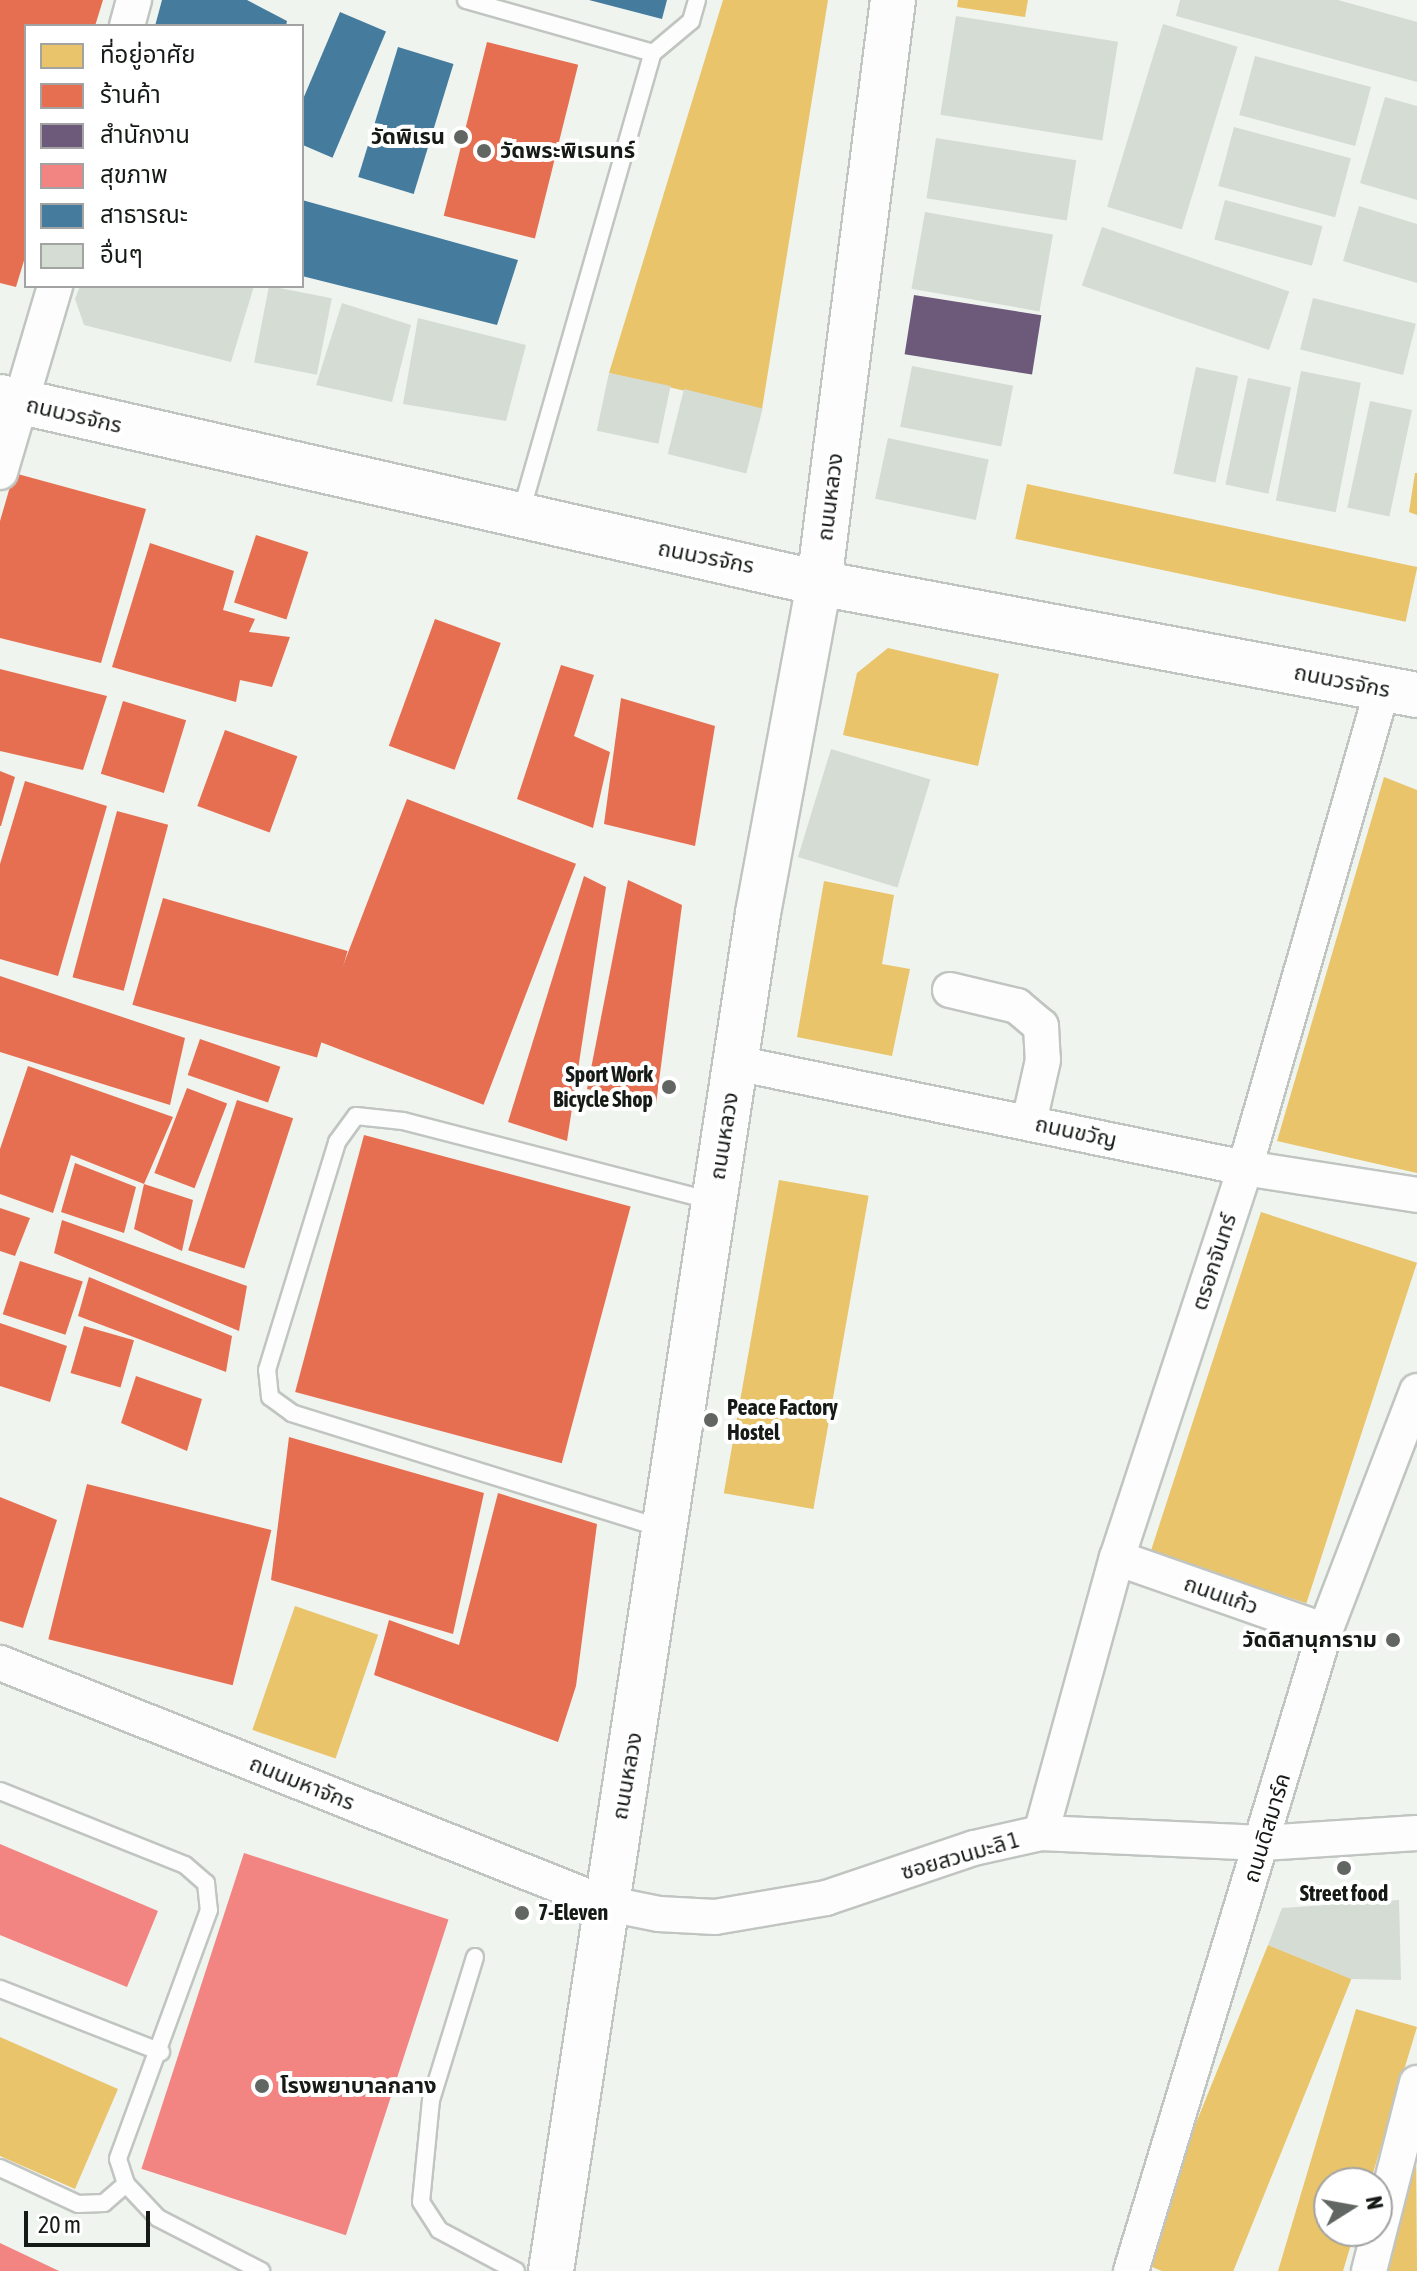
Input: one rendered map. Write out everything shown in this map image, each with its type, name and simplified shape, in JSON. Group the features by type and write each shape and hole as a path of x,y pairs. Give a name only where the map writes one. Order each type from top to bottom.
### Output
{"street":[{"path":"128,24 134,0"},
{"name":"ถนนหลวง","path":"551,2271 604,1903 666,1530 758,913 819,583 893,0"},
{"path":"0,472 10,400 54,288"},
{"name":"ถนนวรจักร","path":"10,400 819,583 1400,692"},
{"name":"ตรอกจันทร์","path":"1041,1833 1117,1558 1400,692"},
{"path":"950,990 1017,1006 1041,1026 1043,1060 1029,1122"},
{"name":"ถนนขวัญ","path":"736,1063 1245,1168 1417,1195"},
{"name":"ถนนดิสมาร์ค","path":"1131,2271 1325,1631 1417,1391"},
{"name":"ถนนแก้ว","path":"1117,1558 1325,1631"},
{"name":"ถนนมหาจักร","path":"0,1663 604,1903"},
{"name":"ซอยสวนมะลิ 1","path":"604,1903 715,1917 798,1904 974,1848 1041,1833 1263,1843 1417,1833"},
{"path":"1369,2271 1417,2083"}],"lane":[{"path":"466,0 653,53"},
{"path":"520,517 653,53 691,21 697,0"},
{"path":"666,1530 292,1413 270,1397 267,1370 337,1142 356,1116 403,1121 713,1202"},
{"path":"0,1791 185,1865 206,1883 209,1910 161,2052 118,2159 126,2184 158,2218 261,2271"},
{"path":"475,1957 431,2100 421,2202 439,2230 516,2271"},
{"path":"0,1989 161,2052"},
{"path":"0,2168 78,2204 104,2203 126,2184"}],"building: ที่อยู่อาศัย":[{"path":"723,0 828,0 762,409 609,373"},
{"path":"958,0 1028,0 1025,17 957,7"},
{"path":"1417,473 1417,515 1409,512"},
{"path":"1027,484 1417,567 1406,622 1015,539"},
{"path":"888,648 999,674 978,766 843,735 857,673"},
{"path":"1384,777 1417,790 1417,1173 1277,1141"},
{"path":"824,881 894,895 882,964 910,969 892,1056 797,1037"},
{"path":"779,1180 869,1196 813,1509 724,1493"},
{"path":"1261,1212 1417,1263 1306,1603 1150,1552"},
{"path":"295,1606 378,1635 336,1759 252,1730"},
{"path":"1268,1945 1351,1979 1233,2271 1162,2271 1140,2262"},
{"path":"1356,2009 1417,2027 1375,2167 1313,2167 1313,2247 1350,2247 1343,2271 1278,2271"},
{"path":"0,2037 118,2089 75,2189 0,2156"},
{"path":"1416,2154 1417,2271 1385,2271"}],"building: ร้านค้า":[{"path":"0,0 103,0 96,24 24,24 24,261 16,287 0,283"},
{"path":"487,42 578,65 535,238 444,216"},
{"path":"14,473 146,509 101,663 0,638 0,521"},
{"path":"256,535 308,552 286,620 234,603"},
{"path":"150,543 234,571 223,610 255,619 249,632 290,637 272,687 240,680 236,702 112,667"},
{"path":"435,619 501,643 455,770 389,746"},
{"path":"561,665 594,675 574,736 610,752 593,828 517,799"},
{"path":"0,669 107,696 83,770 0,751"},
{"path":"621,698 715,726 695,846 604,824"},
{"path":"123,701 186,720 164,793 101,774"},
{"path":"225,730 297,756 270,832 197,806"},
{"path":"0,771 15,777 1,826 0,826"},
{"path":"25,781 107,806 58,976 0,959 0,864"},
{"path":"407,799 576,864 484,1105 315,1040"},
{"path":"117,811 168,825 124,991 72,977"},
{"path":"584,876 606,887 567,1141 508,1122"},
{"path":"628,880 682,905 656,1104 587,1089"},
{"path":"163,898 348,951 317,1058 132,1005"},
{"path":"0,976 185,1038 170,1105 0,1052"},
{"path":"200,1039 280,1067 268,1103 188,1075"},
{"path":"28,1066 173,1117 144,1184 71,1155 53,1213 0,1194 0,1149"},
{"path":"187,1088 227,1103 195,1188 154,1173"},
{"path":"237,1100 293,1118 244,1268 188,1250"},
{"path":"364,1135 631,1206 562,1463 295,1392"},
{"path":"75,1163 136,1187 124,1233 61,1212"},
{"path":"144,1184 193,1200 182,1251 134,1229"},
{"path":"0,1208 30,1218 15,1256 0,1251"},
{"path":"62,1220 247,1286 239,1331 54,1253"},
{"path":"20,1261 83,1281 65,1335 3,1314"},
{"path":"89,1277 232,1336 226,1372 78,1316"},
{"path":"0,1323 67,1346 50,1402 0,1386"},
{"path":"84,1326 134,1340 120,1387 70,1373"},
{"path":"136,1376 202,1399 187,1451 121,1423"},
{"path":"289,1437 484,1493 453,1634 271,1580"},
{"path":"87,1484 271,1530 233,1685 48,1639"},
{"path":"498,1493 597,1524 576,1686 558,1742 374,1675 389,1620 459,1645"},
{"path":"0,1497 57,1520 23,1628 0,1621"}],"building: สำนักงาน":[{"path":"914,295 1041,315 1032,374 905,354"}],"building: สุขภาพ":[{"path":"0,1844 158,1911 127,1987 0,1935"},
{"path":"244,1853 448,1919 346,2235 141,2169"},
{"path":"0,2243 59,2271 0,2271"}],"building: สาธารณะ":[{"path":"162,0 247,0 287,21 286,24 156,24"},
{"path":"589,0 667,0 662,19"},
{"path":"340,12 386,32 332,158 304,146 304,97"},
{"path":"398,47 453,64 414,194 358,177"},
{"path":"304,201 518,260 497,325 304,277"}],"building: อื่นๆ":[{"path":"1180,0 1338,0 1417,22 1417,82 1176,16"},
{"path":"956,16 1118,42 1102,140 940,115"},
{"path":"1163,24 1238,47 1182,229 1107,207"},
{"path":"1255,56 1371,87 1355,146 1239,115"},
{"path":"1385,97 1417,106 1417,200 1360,183"},
{"path":"1234,127 1351,158 1335,217 1218,186"},
{"path":"936,138 1076,160 1067,220 926,198"},
{"path":"1225,200 1323,226 1312,266 1214,240"},
{"path":"1359,206 1417,224 1417,283 1343,261"},
{"path":"925,212 1053,235 1039,311 911,289"},
{"path":"1102,227 1289,291 1269,350 1082,286"},
{"path":"79,288 253,288 231,362 84,325 75,299"},
{"path":"269,288 332,298 317,375 254,363"},
{"path":"1313,298 1416,324 1403,375 1300,349"},
{"path":"342,303 411,325 392,402 316,385"},
{"path":"418,318 526,345 506,421 403,404"},
{"path":"912,366 1013,386 1001,447 900,427"},
{"path":"1196,367 1238,376 1215,483 1173,474"},
{"path":"1301,371 1361,383 1336,512 1276,501"},
{"path":"609,373 671,386 658,444 597,431"},
{"path":"1248,378 1291,387 1268,494 1225,485"},
{"path":"684,389 763,409 746,474 668,454"},
{"path":"1370,401 1412,410 1389,517 1347,508"},
{"path":"888,438 989,459 976,520 875,499"},
{"path":"831,749 930,779 897,887 798,857"},
{"path":"1399,1900 1401,1980 1351,1979 1268,1945 1282,1908"}],"place":[{"name":"วัดพิเรน","path":"461,137"},
{"name":"วัดพระพิเรนทร์","path":"484,151"},
{"name":"Sport Work Bicycle Shop","path":"669,1087"},
{"name":"Peace Factory Hostel","path":"711,1420"},
{"name":"วัดดิสานุการาม","path":"1393,1640"},
{"name":"Street food","path":"1344,1868"},
{"name":"7-Eleven","path":"522,1913"},
{"name":"โรงพยาบาลกลาง","path":"262,2086"}]}
